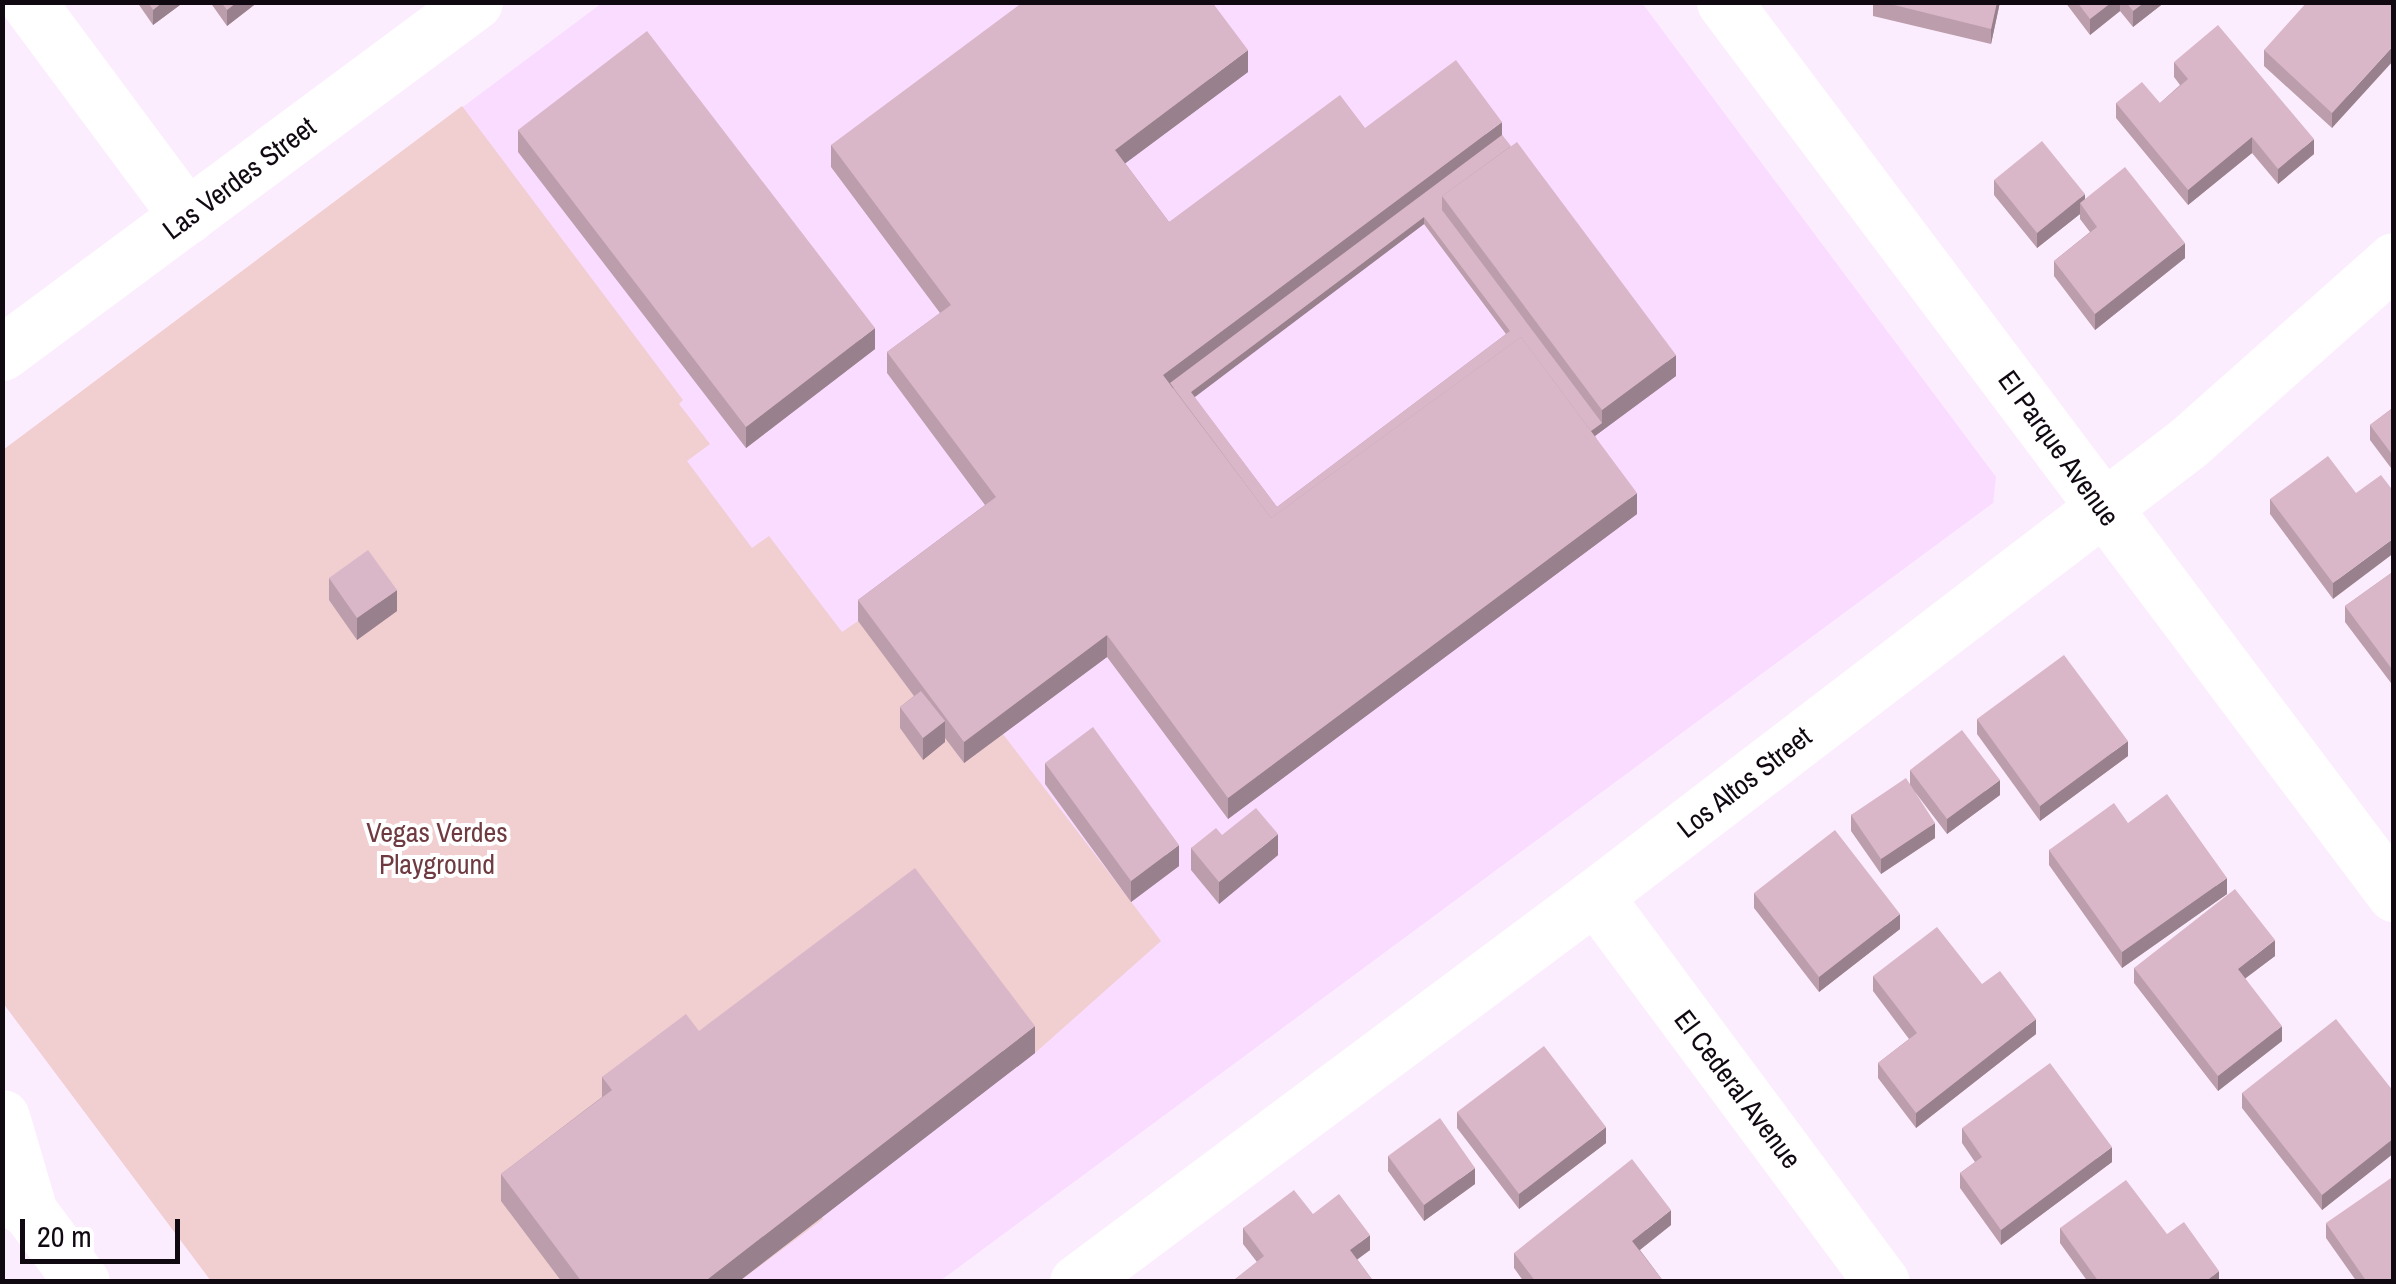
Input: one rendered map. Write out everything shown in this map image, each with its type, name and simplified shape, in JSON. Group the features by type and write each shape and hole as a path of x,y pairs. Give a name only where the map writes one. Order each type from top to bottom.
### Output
{"street":[{"path":"28,2 187,216"},
{"name":"Las Verdes Street","path":"2,353 476,2"},
{"name":"El Parque Avenue","path":"1724,2 2394,894"},
{"name":"Los Altos Street","path":"1077,1282 1595,896 2189,442 2394,260"},
{"name":"El Cederal Avenue","path":"1595,896 1882,1282"},
{"path":"2,1117 12,1212 82,1282"}],"shaded area":[{"path":"602,3 1642,3 1996,477 1993,503 940,1281 211,1281 3,1003 3,450"}],"green space":[{"name":"Vegas Verdes Playground","path":"462,106 683,400 679,404 710,444 687,461 752,548 769,536 842,632 858,621 1003,734 1161,941 1035,1053 821,1214 823,1219 740,1281 211,1281 3,1003 3,450"}],"building":[{"path":"221,2 237,2 227,10"},
{"path":"1023,2 1212,2 1248,50 1115,150 1169,222 1340,95 1365,128 1456,60 1502,122 1163,375 1271,518 1521,337 1637,493 1228,798 1107,635 964,742 858,600 996,497 887,352 951,305 831,145"},
{"path":"1882,2 1997,2 1991,29"},
{"path":"2077,2 2112,2 2090,19"},
{"path":"2126,2 2145,2 2133,11"},
{"path":"2307,2 2394,2 2394,45 2332,113 2264,50"},
{"path":"2218,25 2314,139 2278,169 2252,137 2188,190 2116,103 2142,82 2160,103 2188,79 2174,62"},
{"path":"647,31 875,328 746,427 518,130"},
{"path":"1502,135 1511,146 1442,196 1442,210 1602,423 1591,431 1521,337 1271,518 1170,383","holes":["1424,217 1510,331 1277,507 1191,392"]},
{"path":"2042,141 2085,194 2037,233 1994,180"},
{"path":"1517,142 1676,355 1602,410 1442,196"},
{"path":"2125,167 2185,243 2095,314 2054,261 2097,227 2080,203"},
{"path":"2394,407 2394,457 2370,425"},
{"path":"2328,456 2356,493 2381,475 2394,492 2394,538 2333,583 2270,499"},
{"path":"368,550 397,590 357,618 329,578"},
{"path":"2394,571 2394,672 2345,606"},
{"path":"2064,655 2128,741 2040,806 1977,719"},
{"path":"921,691 945,721 923,738 900,707"},
{"path":"1093,727 1179,845 1131,881 1045,763"},
{"path":"1962,730 2000,780 1947,819 1910,770"},
{"path":"1906,778 1935,823 1881,859 1851,815"},
{"path":"2167,794 2227,878 2122,952 2049,850 2114,803 2128,823"},
{"path":"1256,808 1278,834 1219,882 1191,848 1216,828 1222,835"},
{"path":"1835,830 1900,914 1819,977 1754,893"},
{"path":"915,868 1035,1026 704,1282 582,1282 501,1174 612,1090 602,1077 686,1014 699,1031"},
{"path":"2235,889 2275,940 2238,969 2282,1026 2218,1076 2134,968"},
{"path":"1937,927 1982,984 2000,971 2036,1019 1916,1113 1878,1063 1917,1033 1873,976"},
{"path":"2336,1019 2394,1092 2394,1138 2322,1195 2242,1093"},
{"path":"1544,1046 1606,1127 1519,1194 1457,1112"},
{"path":"2050,1063 2112,1147 2001,1230 1960,1173 1982,1157 1962,1128"},
{"path":"1440,1118 1475,1168 1424,1205 1388,1156"},
{"path":"1632,1159 1671,1210 1632,1241 1664,1282 1536,1282 1514,1253"},
{"path":"2394,1176 2394,1282 2367,1282 2326,1223"},
{"path":"2126,1180 2167,1234 2184,1222 2219,1271 2205,1282 2099,1282 2060,1228"},
{"path":"1294,1190 1313,1214 1339,1194 1370,1235 1350,1250 1374,1282 1235,1282 1264,1256 1243,1228"}]}
